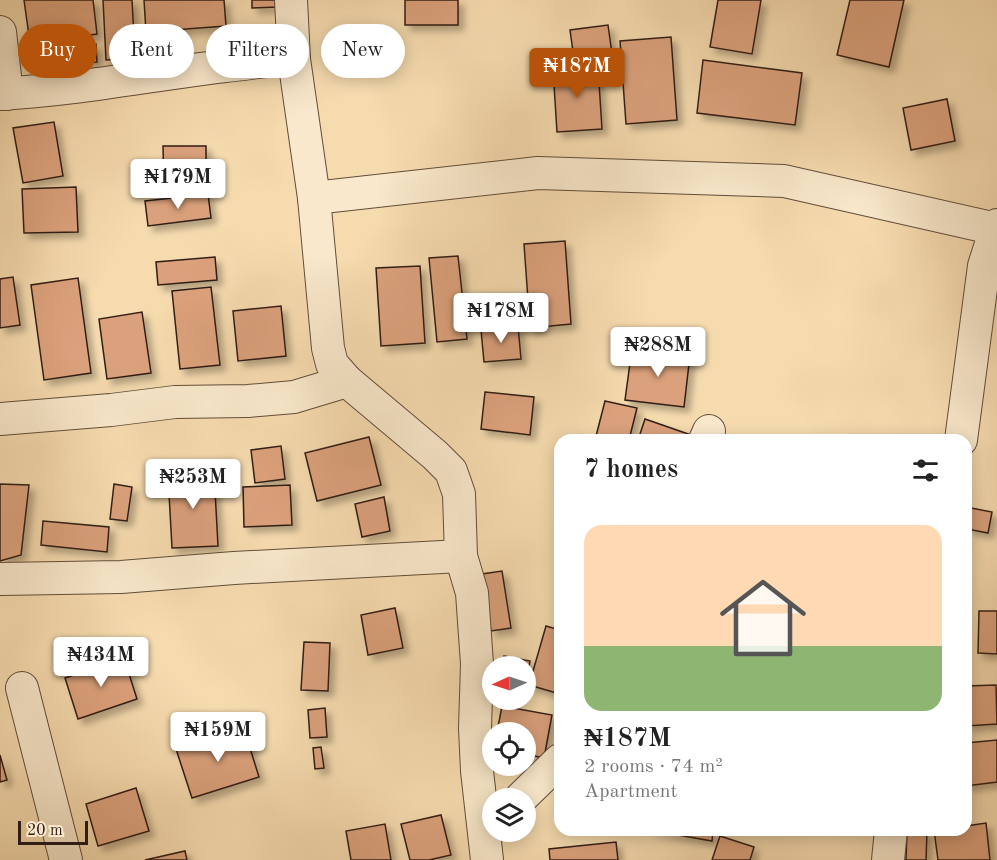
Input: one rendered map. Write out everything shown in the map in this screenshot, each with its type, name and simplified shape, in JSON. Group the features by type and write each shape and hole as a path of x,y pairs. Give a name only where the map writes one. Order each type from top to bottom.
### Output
{"street":[{"path":"291,0 292,24"},
{"path":"0,32 3,94 53,91 155,74 206,68"},
{"path":"297,78 314,198 327,348 332,364 347,381 451,471 459,494 461,556 472,592 477,664 475,728 482,808"},
{"path":"314,198 538,173 784,180 996,229"},
{"path":"962,434 997,225"},
{"path":"0,419 175,402 248,401 294,397 347,381"},
{"path":"0,579 121,577 246,567 461,556"},
{"path":"22,688 66,860"},
{"path":"531,788 554,766"},
{"path":"888,860 890,836"}],"building":[{"path":"24,0 93,0 96,24 27,24"},
{"path":"103,0 132,0 133,24 109,24 109,60 106,60"},
{"path":"144,0 224,0 226,24 206,24 206,28 194,28 194,24 146,24"},
{"path":"252,0 276,0 277,7 252,8"},
{"path":"405,0 458,0 458,25 405,24"},
{"path":"718,0 761,0 752,54 710,47"},
{"path":"850,0 904,0 889,67 837,55"},
{"path":"608,25 613,61 575,66 570,30"},
{"path":"671,37 677,120 626,124 620,41"},
{"path":"703,60 802,73 795,125 697,113"},
{"path":"598,67 602,129 557,132 553,69"},
{"path":"947,99 955,141 911,150 903,108"},
{"path":"54,122 63,176 23,183 13,128"},
{"path":"163,146 206,146 206,191 164,191"},
{"path":"76,187 78,232 24,233 22,189"},
{"path":"208,194 211,218 148,226 145,201"},
{"path":"565,241 571,324 530,328 524,244"},
{"path":"458,256 467,339 437,342 429,258"},
{"path":"215,257 217,280 158,285 156,262"},
{"path":"420,266 425,343 381,346 376,268"},
{"path":"13,277 20,325 0,328 0,279"},
{"path":"78,278 91,373 44,380 31,285"},
{"path":"211,287 220,365 180,369 172,291"},
{"path":"281,306 286,356 238,361 233,311"},
{"path":"142,312 151,373 107,379 99,319"},
{"path":"518,326 521,359 484,362 481,330"},
{"path":"632,348 690,355 684,407 625,400"},
{"path":"485,392 534,397 530,435 481,429"},
{"path":"605,401 637,408 630,434 597,434"},
{"path":"645,419 688,434 640,434"},
{"path":"369,437 381,485 317,501 305,453"},
{"path":"281,446 285,479 255,483 251,450"},
{"path":"214,472 218,546 172,548 168,475"},
{"path":"0,484 29,485 21,555 0,561"},
{"path":"114,484 132,487 127,521 110,519"},
{"path":"290,485 292,525 244,527 243,487"},
{"path":"384,497 390,531 362,537 355,504"},
{"path":"972,508 992,512 988,533 972,530"},
{"path":"43,521 109,527 107,552 41,545"},
{"path":"502,571 511,628 491,631 482,574"},
{"path":"395,608 403,648 368,655 361,615"},
{"path":"979,611 997,611 997,654 978,653"},
{"path":"546,626 554,628 554,692 536,687 536,661"},
{"path":"304,642 330,643 328,691 301,690"},
{"path":"124,658 137,699 78,719 65,678"},
{"path":"996,685 997,724 972,726 972,686"},
{"path":"325,708 327,737 310,738 308,710"},
{"path":"501,710 524,710 552,715 544,758 536,756 536,722 499,722"},
{"path":"244,729 259,777 192,798 176,749"},
{"path":"997,740 997,782 972,785 972,742"},
{"path":"321,747 324,768 315,769 313,748"},
{"path":"0,755 7,780 0,782"},
{"path":"136,788 149,831 98,846 86,804"},
{"path":"441,815 451,855 429,860 410,860 401,824"},
{"path":"986,823 990,860 938,860 935,836 972,836 972,825"},
{"path":"385,824 391,860 351,860 346,831"},
{"path":"684,836 712,836 712,841"},
{"path":"720,836 754,847 750,860 712,860"},
{"path":"907,836 927,836 926,860 906,860"},
{"path":"616,842 618,860 550,860 549,849"},
{"path":"185,851 187,860 145,860"}]}
